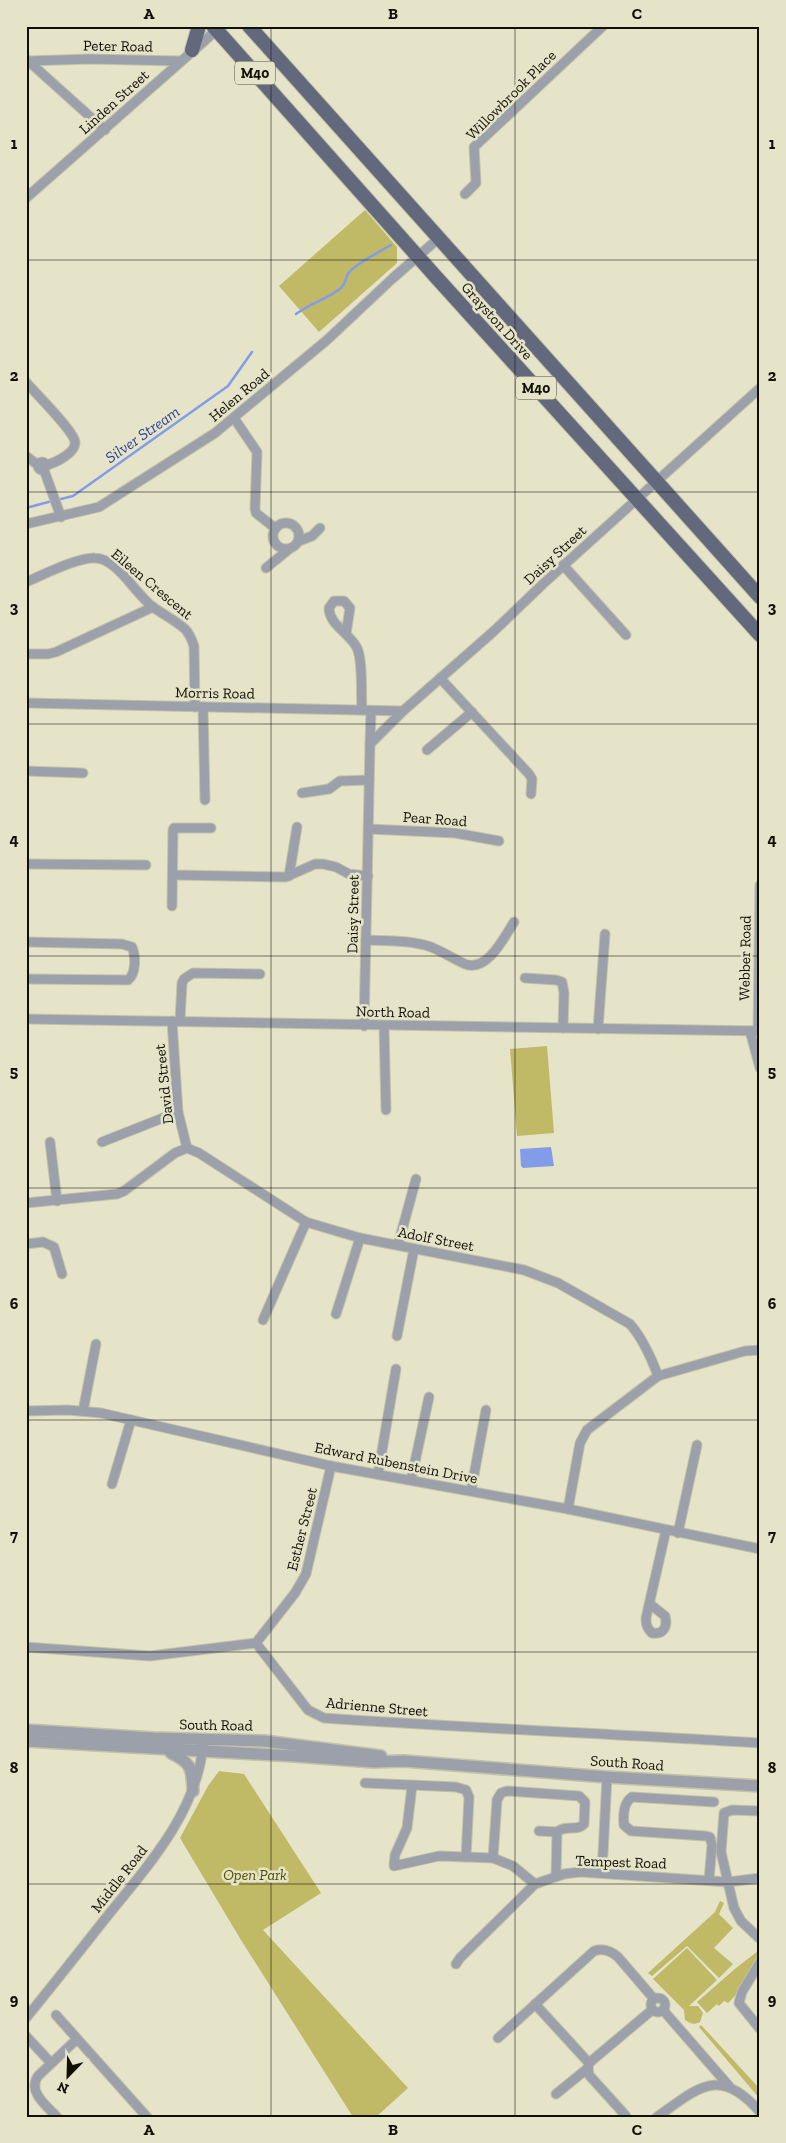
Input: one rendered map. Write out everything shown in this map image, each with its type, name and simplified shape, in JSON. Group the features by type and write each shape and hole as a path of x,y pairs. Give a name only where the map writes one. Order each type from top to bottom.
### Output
{"main road":[{"path":"192,50 199,26"},
{"name":"Grayston Drive","path":"249,26 760,597"},
{"name":"Grayston Drive","path":"217,27 418,257 760,635"}],"street":[{"name":"Willowbrook Place","path":"465,194 476,183 474,147 603,26"},
{"name":"Linden Street","path":"26,198 106,130 217,27"},
{"name":"Peter Road","path":"27,60 180,61"},
{"path":"27,60 52,80 106,130"},
{"path":"52,80 52,67 56,60"},
{"name":"Helen Road","path":"26,524 89,510 112,500 215,433 326,340 439,238"},
{"path":"26,382 69,430 75,440 75,445 70,451 55,462 43,467"},
{"name":"Daisy Street","path":"370,744 403,711 494,631 636,498 760,388"},
{"path":"234,418 257,452 256,513 275,528"},
{"path":"26,456 43,467 61,517"},
{"path":"275,528 285,523 292,524 300,533 299,541"},
{"path":"275,528 274,542 278,547 288,550"},
{"path":"266,568 293,548 299,541 312,536 320,528"},
{"name":"Eileen Crescent","path":"26,582 61,567 98,558 113,566 153,607 180,625 192,640 194,646 205,800"},
{"path":"563,565 626,636"},
{"path":"26,654 56,652 153,607"},
{"name":"Daisy Street","path":"346,634 356,646 359,654 370,744 364,1026"},
{"path":"440,678 529,774 532,779 531,794"},
{"name":"Morris Road","path":"26,703 403,711"},
{"path":"427,750 472,712"},
{"path":"26,771 83,773"},
{"path":"302,793 328,789 340,780 369,780"},
{"path":"289,876 297,827"},
{"path":"172,906 172,834 174,828 211,828"},
{"name":"Pear Road","path":"369,829 455,832 499,841"},
{"path":"26,864 146,865"},
{"path":"173,875 289,876 315,864 323,864 336,867 349,874 368,876"},
{"name":"Webber Road","path":"760,885 756,1031 760,1068"},
{"path":"366,940 410,942 433,948 467,965 476,966 497,950 514,922"},
{"path":"598,1029 605,934"},
{"path":"26,942 122,944 132,947 134,952 133,973 128,980 26,979"},
{"name":"David Street","path":"187,1148 178,1112 176,1021 184,978 193,973 260,974"},
{"path":"526,978 562,982 564,992 563,1028"},
{"name":"North Road","path":"26,1019 756,1031"},
{"path":"384,1026 386,1110"},
{"path":"102,1142 178,1112"},
{"path":"50,1142 57,1201"},
{"path":"26,1204 105,1196 124,1191 175,1153 187,1148"},
{"name":"Adolf Street","path":"187,1148 199,1153 306,1222 360,1238 524,1270 558,1282 630,1324 637,1332 650,1356 658,1376"},
{"path":"398,1245 416,1179"},
{"path":"263,1320 306,1222"},
{"path":"336,1314 360,1238"},
{"path":"26,1244 43,1242 54,1247 62,1274"},
{"path":"397,1336 414,1249"},
{"path":"83,1411 96,1344"},
{"path":"568,1510 577,1453 582,1437 587,1430 658,1376 744,1351 760,1350"},
{"path":"378,1474 396,1369"},
{"path":"411,1480 429,1397"},
{"path":"471,1491 486,1410"},
{"name":"Edward Rubenstein Drive","path":"26,1411 83,1411 131,1420 331,1466 471,1491 760,1548"},
{"path":"112,1484 131,1420"},
{"path":"678,1533 696,1446"},
{"name":"Esther Street","path":"256,1644 298,1588 306,1574 331,1466"},
{"path":"650,1604 666,1530"},
{"path":"26,1647 150,1656 256,1644"},
{"name":"Adrienne Street","path":"256,1644 308,1710 324,1718 760,1742"},
{"name":"South Road","path":"26,1730 202,1746"},
{"name":"South Road","path":"26,1741 166,1750 264,1741 359,1752 404,1761 607,1777 760,1786"},
{"name":"Middle Road","path":"26,2018 150,1863 168,1837 196,1782 202,1746"},
{"path":"166,1750 188,1763 192,1773 192,1791"},
{"path":"602,1873 607,1777"},
{"path":"365,1783 456,1787 467,1792 469,1797 466,1857"},
{"path":"412,1786 406,1828 395,1855 394,1866 439,1856 493,1858 513,1866 535,1884"},
{"path":"493,1858 497,1800 499,1795 504,1792 576,1795 585,1802 584,1824 580,1828 564,1828 557,1832 539,1831"},
{"path":"709,1880 712,1844 710,1838 706,1836 631,1831 624,1826 624,1820 626,1803 632,1797 714,1802"},
{"path":"760,1811 732,1810 724,1813 721,1852 737,1915 760,1939"},
{"path":"556,1876 557,1832"},
{"name":"Tempest Road","path":"456,1964 535,1884 556,1876 580,1872 728,1882 760,1878"},
{"path":"498,2038 594,1951 600,1949 614,1954 654,1999"},
{"path":"760,1962 742,1992 739,2003 760,2030"},
{"path":"652,2010 650,2004 654,1999 661,1998 664,2000 664,2010"},
{"path":"535,2004 588,2066 590,2074 626,2116"},
{"path":"652,2010 655,2012 664,2010"},
{"path":"556,2094 652,2010"},
{"path":"664,2010 729,2086 747,2098 760,2112"},
{"path":"56,2015 147,2117"},
{"path":"26,2036 51,2063"},
{"path":"57,2117 38,2096 34,2087 38,2076 77,2039"},
{"path":"657,2117 698,2089 718,2084 729,2086"}],"green space":[{"path":"365,210 397,247 397,263 319,332 279,286"},
{"path":"547,1046 554,1133 517,1136 510,1049"},
{"name":"Open Park","path":"219,1771 244,1774 321,1893 263,1930 408,2088 376,2117 353,2117 241,1940 180,1838 208,1786"},
{"path":"720,1901 724,1903 719,1914 733,1928 714,1948 733,1964 719,1978 687,1946 652,1976 648,1973 715,1912"},
{"path":"687,1948 717,1980 689,2006 698,2006 703,2013 700,2022 694,2024 685,2020 684,2010 653,1979"},
{"path":"758,1951 760,1955 735,1996 728,2003 724,2001 719,2006 717,2004 707,2013 697,2002"},
{"path":"701,2025 760,2089 760,2099 699,2027"}],"water":[{"path":"551,1147 554,1166 523,1168 521,1166 520,1149"}],"waterway":[{"name":"Silver Stream","path":"296,314 336,292 343,286 351,270 391,245"},
{"name":"Silver Stream","path":"57,500 73,496 228,386 252,352"},
{"name":"Silver Stream","path":"26,508 52,501"}]}
